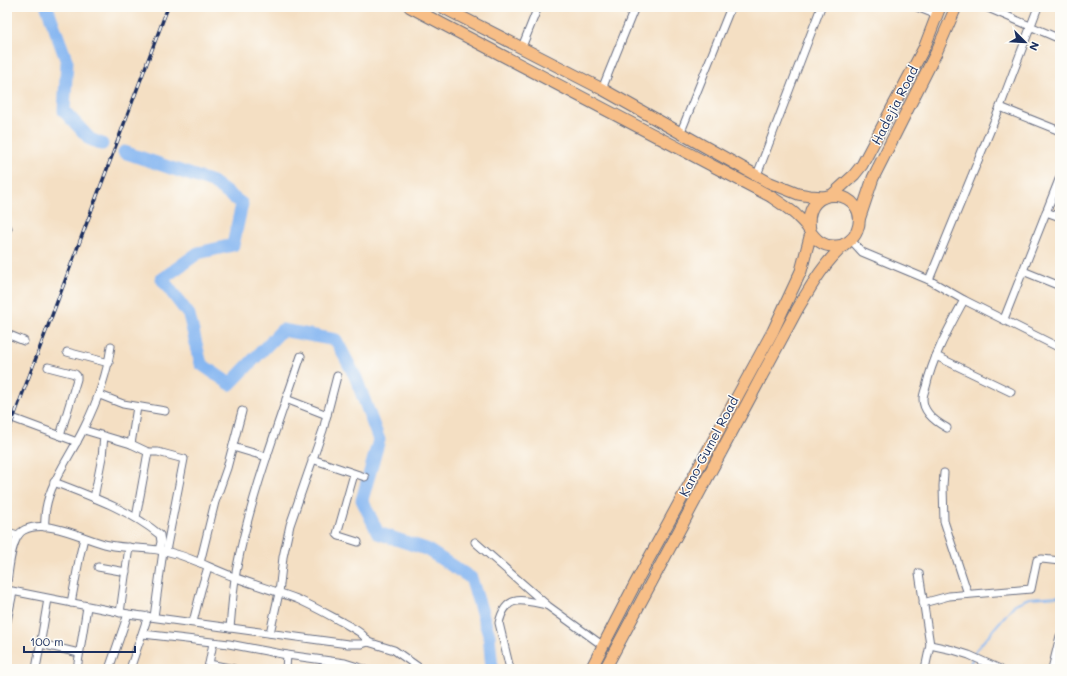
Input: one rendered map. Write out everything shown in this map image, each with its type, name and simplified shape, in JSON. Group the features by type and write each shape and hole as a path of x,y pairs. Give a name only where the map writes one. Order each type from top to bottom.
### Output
{"main road":[{"path":"410,7 759,190 784,205 795,215 816,240 823,244 839,246 849,242 856,234 860,217 853,203 847,198 840,195 810,196 798,194 768,182 602,89 443,7"},
{"name":"Hadejia Road","path":"860,217 872,178 932,61 956,7"},
{"name":"Hadejia Road","path":"828,196 854,175 862,166 925,46 938,11"},
{"path":"810,232 808,220 810,210 816,202 828,196"},
{"name":"Kano-Gumel Road","path":"591,669 602,645 640,574 773,331 799,277 804,262 810,232"},
{"name":"Kano-Gumel Road","path":"605,669 651,580 797,310 822,270 849,242"},
{"path":"640,574 651,580"}],"street":[{"path":"522,47 538,7"},
{"path":"602,89 634,7"},
{"path":"680,134 732,7"},
{"path":"757,176 821,7"},
{"path":"917,7 938,11"},
{"path":"986,7 1060,38"},
{"path":"929,280 1000,107 1038,7"},
{"path":"1000,107 1060,131"},
{"path":"1004,319 1060,178"},
{"path":"1046,212 1060,217"},
{"path":"849,242 862,252 929,280 964,300 1060,348"},
{"path":"1022,271 1060,286"},
{"path":"947,428 938,424 928,414 923,399 936,356 964,300"},
{"path":"7,334 24,341"},
{"path":"45,527 44,517 54,482 84,430 100,395 109,363 111,346"},
{"path":"67,352 109,363"},
{"path":"230,628 235,578 248,520 267,457 301,356"},
{"path":"936,356 1011,392"},
{"path":"48,367 75,374 77,376 60,436"},
{"path":"270,633 279,593 283,557 290,525 327,415 337,376"},
{"path":"100,395 123,404 165,411"},
{"path":"286,399 327,415"},
{"path":"131,444 137,407"},
{"path":"200,563 215,502 233,447 242,411"},
{"path":"7,416 77,442"},
{"path":"84,430 131,444 148,452 162,453 183,458 185,460 163,551 151,617 130,669"},
{"path":"94,498 102,457 104,436"},
{"path":"233,447 267,457"},
{"path":"136,518 148,452"},
{"path":"312,459 365,477"},
{"path":"944,473 944,521 968,594"},
{"path":"354,474 337,534 358,542"},
{"path":"54,482 94,498 136,518 160,535 163,551"},
{"path":"7,583 14,547 18,535 23,530 32,527 45,527 65,530 84,538 109,545 163,551 187,558 235,578 297,599 329,614 358,631 368,642"},
{"path":"7,532 18,535"},
{"path":"71,603 84,538"},
{"path":"475,542 548,606 602,645"},
{"path":"120,613 129,547"},
{"path":"923,603 949,596 1031,589 1038,560 1042,559 1060,562"},
{"path":"98,567 126,572"},
{"path":"193,622 208,567"},
{"path":"919,573 930,645 924,669"},
{"path":"7,621 10,591 120,613 348,644 362,644 368,642 394,650 421,669"},
{"path":"36,669 48,598"},
{"path":"510,669 499,623 501,616 510,603 516,600 548,606"},
{"path":"77,669 87,607"},
{"path":"108,669 128,614"},
{"path":"143,634 229,644 364,669"},
{"path":"1052,669 1060,636"},
{"path":"213,643 208,667 234,669"},
{"path":"40,644 79,653"},
{"path":"930,645 971,656 1000,669"},
{"path":"286,669 287,655"}],"waterway":[{"path":"47,7 67,62 64,111 90,139 102,144"},
{"path":"124,152 212,182 242,204 233,245 198,253 162,279 189,315 201,364 230,384 282,330 336,340 356,378 379,440 362,500 378,533 426,549 471,578 489,635 492,669"},
{"path":"968,669 976,650 1015,604 1029,598 1060,596"}],"railway":[{"path":"7,435 168,7"}]}
